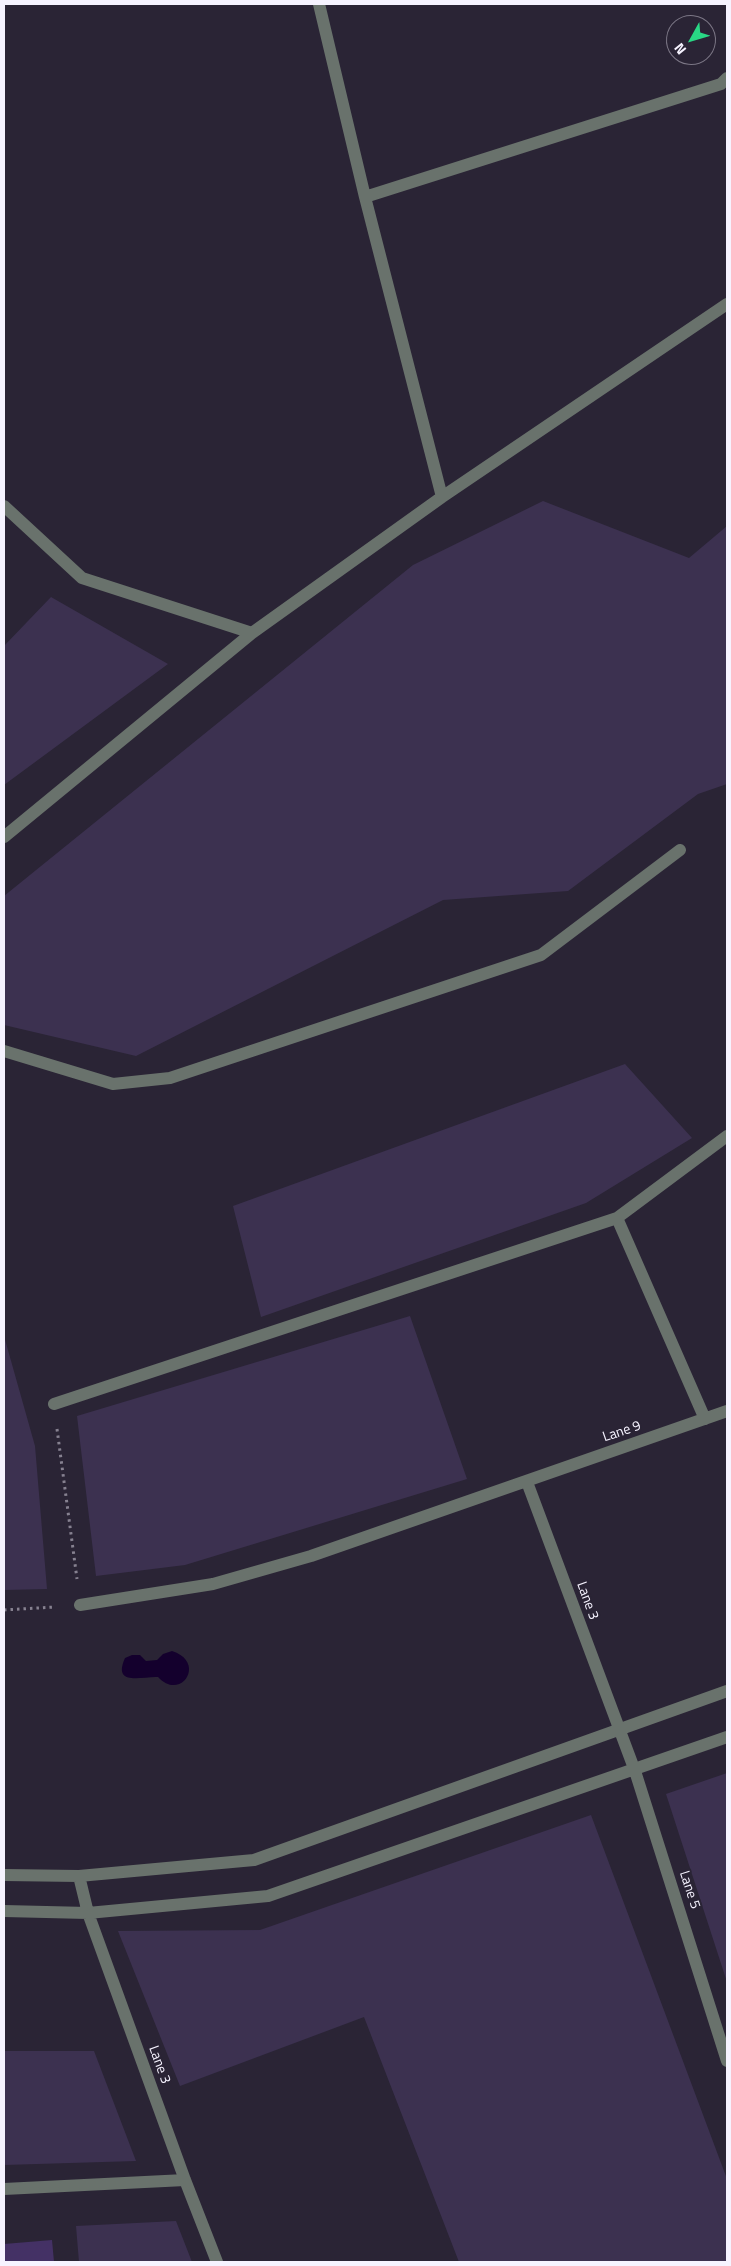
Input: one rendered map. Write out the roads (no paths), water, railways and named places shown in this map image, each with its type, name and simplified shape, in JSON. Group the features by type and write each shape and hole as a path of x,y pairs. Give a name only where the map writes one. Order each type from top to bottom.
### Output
{"street":[{"path":"319,4 442,497"},
{"path":"366,197 720,84 727,78"},
{"path":"4,837 252,633 442,497 727,304"},
{"path":"4,506 82,578 252,633"},
{"path":"4,1051 113,1084 170,1078 541,955 680,850"},
{"path":"54,1404 617,1218 727,1136"},
{"path":"617,1218 705,1419"},
{"name":"Lane 9","path":"80,1605 213,1584 311,1556 727,1411"},
{"name":"Lane 3","path":"527,1482 619,1730"},
{"path":"4,1875 80,1876 254,1860 727,1691"},
{"name":"Lane 5","path":"619,1730 635,1771 727,2061"},
{"path":"4,1910 88,1913 268,1896 727,1738"},
{"name":"Lane 3","path":"80,1876 88,1913 185,2180 217,2262"},
{"path":"4,2190 185,2180"}]}
